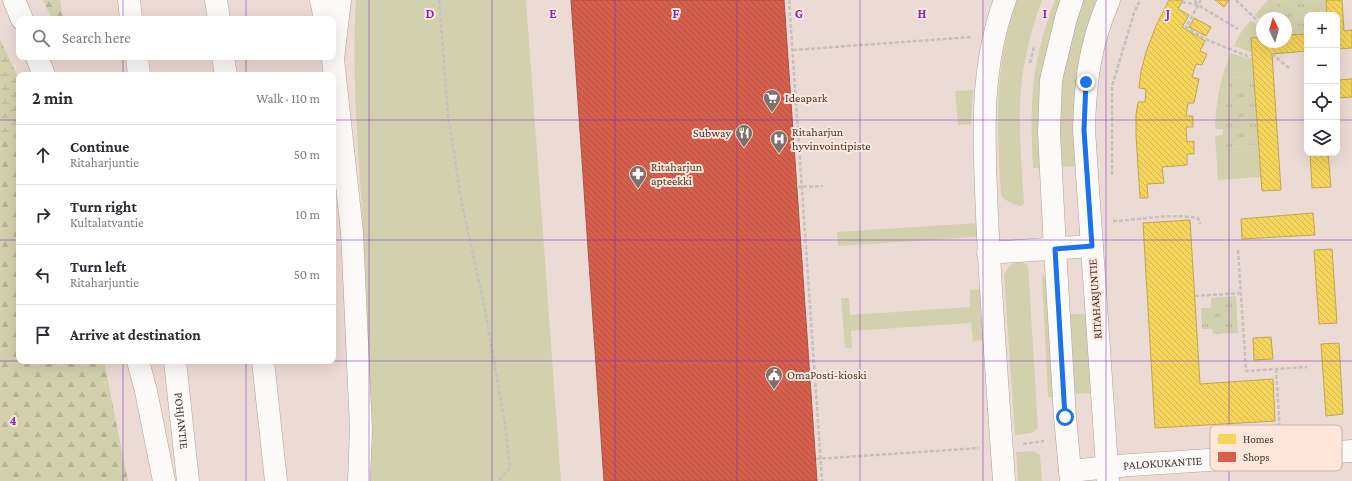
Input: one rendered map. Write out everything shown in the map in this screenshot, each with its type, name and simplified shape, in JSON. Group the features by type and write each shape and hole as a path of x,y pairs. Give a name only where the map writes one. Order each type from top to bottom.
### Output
{"main road":[{"path":"14,0 21,16"},
{"path":"129,0 132,16"},
{"path":"216,0 219,16"},
{"path":"321,0 324,16"},
{"path":"336,33 340,0"},
{"path":"1004,481 988,253 984,136 986,77 994,35 1005,0"},
{"path":"1070,476 1065,417 1049,132 1051,80 1066,18 1072,0"},
{"name":"RITAHARJUNTIE","path":"1108,474 1084,130 1086,82 1089,65 1098,32 1110,0"},
{"path":"38,60 43,72"},
{"path":"137,60 139,72"},
{"path":"224,60 226,72"},
{"path":"333,60 335,72"},
{"path":"336,85 352,232 361,429 359,481"},
{"path":"988,253 1092,246"},
{"path":"139,364 146,391 164,481"},
{"name":"POHJANTIE","path":"175,364 188,481"},
{"path":"263,364 276,481"},
{"name":"PALOKUKANTIE","path":"1342,452 1352,451"},
{"name":"PALOKUKANTIE","path":"1070,476 1108,474 1210,463"}],"path":[{"path":"439,0 448,115 462,204 488,328 505,424 510,468 498,481"},
{"path":"789,0 822,481"},
{"path":"1112,177 1112,86 1134,13 1140,0"},
{"path":"1195,0 1198,5"},
{"path":"1202,0 1186,27 1205,39 1247,56 1252,55"},
{"path":"1236,0 1256,19"},
{"path":"1182,2 1198,5 1238,29"},
{"path":"793,50 994,35"},
{"path":"1272,54 1289,68"},
{"path":"797,187 823,186"},
{"path":"1113,214 1114,227"},
{"path":"1113,221 1189,217 1198,218 1200,224"},
{"path":"1238,250 1246,371 1307,367"},
{"path":"1195,296 1240,293"},
{"path":"1276,369 1280,425"},
{"path":"816,459 1002,447 1044,441"}],"green space":[{"path":"43,0 60,0 63,16 51,16"},
{"path":"356,0 526,0 561,481 369,481 370,418 368,324 354,58"},
{"path":"1017,0 1042,0 1027,51 1022,78 1020,130 1024,203 1022,206 1013,204 1001,196 998,146 998,97 1000,73 1009,25"},
{"path":"1055,0 1065,0 1042,168 1033,168 1032,120 1034,78 1042,38"},
{"path":"1083,0 1104,0 1078,166 1059,167 1058,131 1064,57"},
{"path":"1268,0 1280,0 1276,4 1283,12 1258,12"},
{"path":"1280,0 1318,0 1319,12 1304,12 1304,26 1292,27 1292,12 1283,12 1276,4"},
{"path":"1318,0 1326,0 1327,12 1319,12"},
{"path":"1251,20 1256,24 1256,38 1251,38 1252,52 1234,46 1241,32"},
{"path":"1304,26 1304,34 1292,35 1292,27"},
{"path":"0,39 16,73 16,138 0,135"},
{"path":"1231,53 1252,58 1254,76 1230,78 1224,116 1227,147 1258,145 1261,177 1218,180 1215,136 1223,135 1223,129 1215,129 1216,109 1221,81"},
{"path":"1254,76 1258,145 1226,147 1224,116 1230,78"},
{"path":"973,90 971,124 958,125 955,91"},
{"path":"0,135 16,138 16,364 105,364 128,481 0,481"},
{"path":"977,223 978,234 975,237 838,246 837,232"},
{"path":"1020,262 1028,265 1038,428 1032,433 1015,435 1004,275 1010,266 1014,263"},
{"path":"1043,275 1050,285 1057,397 1048,397"},
{"path":"980,289 983,340 973,341 971,323 851,331 852,348 845,348 841,298 849,298 850,315 970,307 970,290"},
{"path":"1236,296 1238,333 1213,334 1212,329 1202,329 1201,308 1211,308 1211,298"},
{"path":"1070,314 1088,314 1093,393 1074,394"},
{"path":"1033,451 1040,455 1042,481 1018,481 1016,452"}],"building: Homes":[{"path":"1169,0 1183,0 1178,9 1189,15 1182,27 1205,41 1200,51 1207,54 1202,65 1196,64 1192,77 1199,79 1194,103 1188,103 1186,116 1193,116 1193,127 1186,127 1187,142 1194,141 1194,154 1187,154 1187,165 1162,167 1164,183 1147,184 1148,198 1140,198 1136,115 1138,102 1145,102 1146,89 1139,88 1141,71 1146,52 1156,26"},
{"path":"1215,0 1229,0 1224,7"},
{"path":"1326,0 1342,0 1344,31 1352,30 1352,48 1340,49 1340,12 1327,12"},
{"path":"1194,18 1211,27 1206,36 1189,27"},
{"path":"1304,34 1304,51 1272,54 1281,190 1262,191 1251,38 1256,38 1256,48 1292,48 1292,35"},
{"path":"1352,79 1352,97 1340,98 1340,80"},
{"path":"1310,156 1328,156 1331,187 1312,188"},
{"path":"1313,213 1315,235 1242,239 1241,219"},
{"path":"1190,220 1200,384 1273,379 1275,421 1155,428 1143,223"},
{"path":"1332,249 1337,323 1319,324 1314,250"},
{"path":"1271,337 1273,359 1254,360 1253,338"},
{"path":"1339,343 1343,414 1326,416 1321,344"}],"building: Shops":[{"path":"571,0 784,0 817,481 604,481"}],"place":[{"name":"Ideapark","path":"772,113"},
{"name":"Subway","path":"744,148"},
{"name":"Ritaharjun hyvinvointipiste","path":"779,154"},
{"name":"Ritaharjun apteekki","path":"638,189"},
{"name":"OmaPosti-kioski","path":"774,390"}],"route":[{"path":"1065,417 1055,249 1092,246 1084,130 1086,82"}]}
